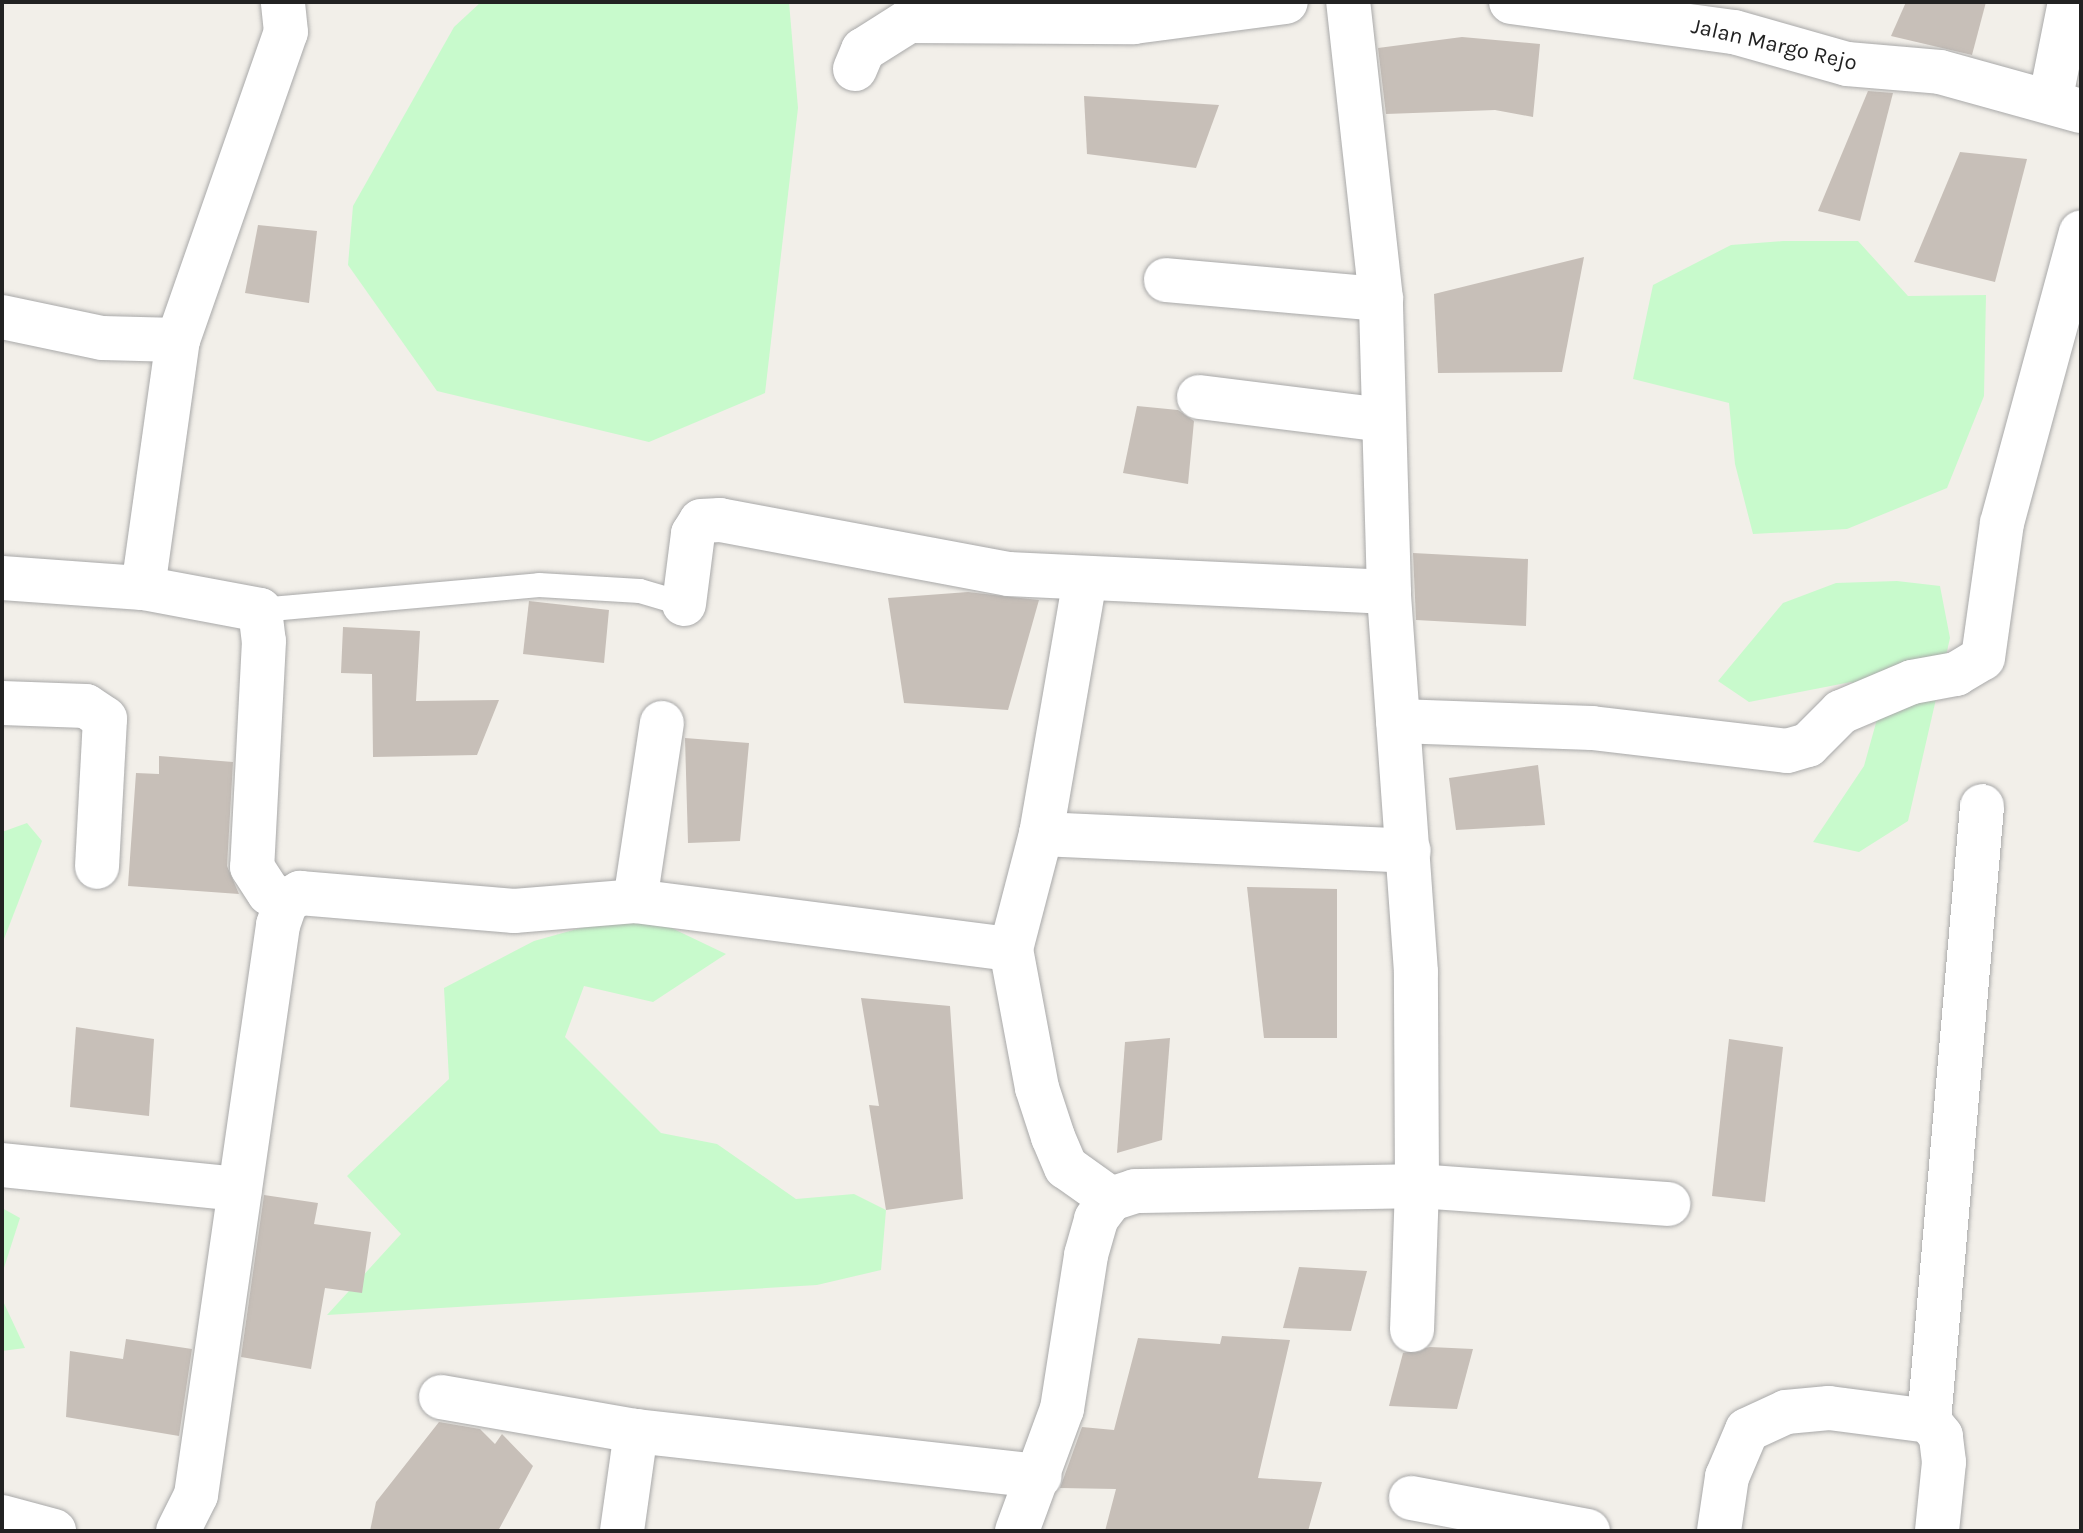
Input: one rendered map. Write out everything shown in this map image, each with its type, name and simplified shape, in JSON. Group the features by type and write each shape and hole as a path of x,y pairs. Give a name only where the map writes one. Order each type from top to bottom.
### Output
{"street":[{"path":"855,69 863,50 909,21 1134,22 1286,2"},
{"path":"1348,2 1381,299 1389,592 1409,851 1417,1186 1412,1330"},
{"name":"Jalan Margo Rejo","path":"1511,2 1734,32 1847,64 1940,72 2066,106"},
{"path":"2066,106 2070,2"},
{"path":"143,588 178,340 243,169 286,32 298,5"},
{"path":"1398,721 1592,728 1787,751 1808,745 1841,712 1912,682 1956,674 1983,658 2002,523 2081,233"},
{"path":"1166,280 1381,299"},
{"path":"2,317 102,338 178,340"},
{"path":"1199,397 1384,420"},
{"path":"684,604 693,534 701,521 720,520 1009,574 1389,592"},
{"path":"2,578 143,588 260,610 264,641 252,867 269,893 286,902"},
{"path":"1085,580 1041,834 1011,949 1037,1088 1053,1137 1066,1167 1111,1199"},
{"path":"2,703 86,706 105,719 97,867"},
{"path":"635,901 662,723"},
{"path":"1937,1531 1944,1462 1941,1436 1929,1421 1982,806"},
{"path":"1041,834 1409,851"},
{"path":"178,1531 196,1495 240,1189 286,902 300,893 514,911 635,901 1011,949"},
{"path":"2,1165 240,1189"},
{"path":"1017,1531 1039,1476 1073,1358 1086,1255 1096,1219 1111,1199 1135,1191 1417,1186 1668,1204"},
{"path":"441,1397 636,1431 1039,1476"},
{"path":"1719,1531 1727,1477 1747,1430 1786,1412 1829,1408 1929,1421"},
{"path":"622,1531 636,1431"},
{"path":"1411,1498 1588,1531"}],"lane":[{"path":"260,610 539,585 640,591 684,604"}],"green space":[{"path":"481,2 789,2 798,108 765,393 649,442 437,391 348,265 353,206 454,27"},
{"path":"1858,241 1908,296 1986,295 1984,396 1947,488 1847,529 1753,534 1735,464 1729,403 1633,379 1653,285 1731,245"},
{"path":"1897,581 1940,586 1950,638 1908,821 1859,852 1813,842 1864,766 1879,712 1851,682 1749,702 1718,681 1783,603 1836,583"},
{"path":"27,823 42,841 2,944 2,832"},
{"path":"638,912 726,954 653,1002 584,986 565,1037 661,1133 717,1144 796,1199 854,1194 886,1210 881,1270 817,1285 327,1315 401,1234 347,1176 449,1079 444,988 534,941"},
{"path":"2,1208 20,1218 2,1274"},
{"path":"2,1299 25,1348 2,1351"}],"building":[{"path":"1906,2 1986,2 1972,55 1891,36"},
{"path":"1462,37 1540,44 1533,117 1495,110 1386,114 1378,48"},
{"path":"1868,91 1893,93 1860,221 1818,211"},
{"path":"1084,96 1219,105 1196,168 1087,154"},
{"path":"1960,152 2027,159 1995,282 1914,262"},
{"path":"258,225 317,231 309,303 245,293"},
{"path":"1584,257 1562,372 1438,373 1434,294"},
{"path":"1137,406 1178,410 1194,421 1188,484 1123,473"},
{"path":"1413,553 1528,559 1526,626 1416,620"},
{"path":"968,592 1039,600 1008,710 904,703 888,598"},
{"path":"529,601 609,610 604,663 523,654"},
{"path":"343,627 420,631 416,701 499,700 477,755 373,757 372,674 341,673"},
{"path":"685,738 749,743 740,841 688,843"},
{"path":"159,756 233,762 227,866 239,894 128,886 136,773 159,774"},
{"path":"1538,765 1545,825 1456,830 1449,778"},
{"path":"1247,887 1337,889 1337,1038 1264,1038"},
{"path":"861,998 950,1006 963,1199 886,1210 869,1105 879,1106"},
{"path":"76,1027 154,1039 149,1116 70,1107"},
{"path":"1170,1038 1162,1140 1117,1153 1125,1042"},
{"path":"1729,1039 1783,1047 1765,1202 1712,1196"},
{"path":"264,1195 318,1203 314,1224 371,1232 362,1293 325,1288 311,1369 241,1357"},
{"path":"1299,1267 1367,1271 1351,1331 1283,1328"},
{"path":"1222,1336 1290,1340 1258,1478 1322,1482 1308,1531 1105,1531 1116,1489 1060,1488 1082,1427 1114,1430 1138,1338 1220,1344"},
{"path":"126,1339 192,1349 179,1436 66,1417 70,1351 123,1359"},
{"path":"1430,1347 1473,1349 1457,1409 1389,1406 1403,1353"},
{"path":"439,1422 480,1429 495,1444 502,1434 533,1466 498,1531 370,1531 376,1502"}]}
